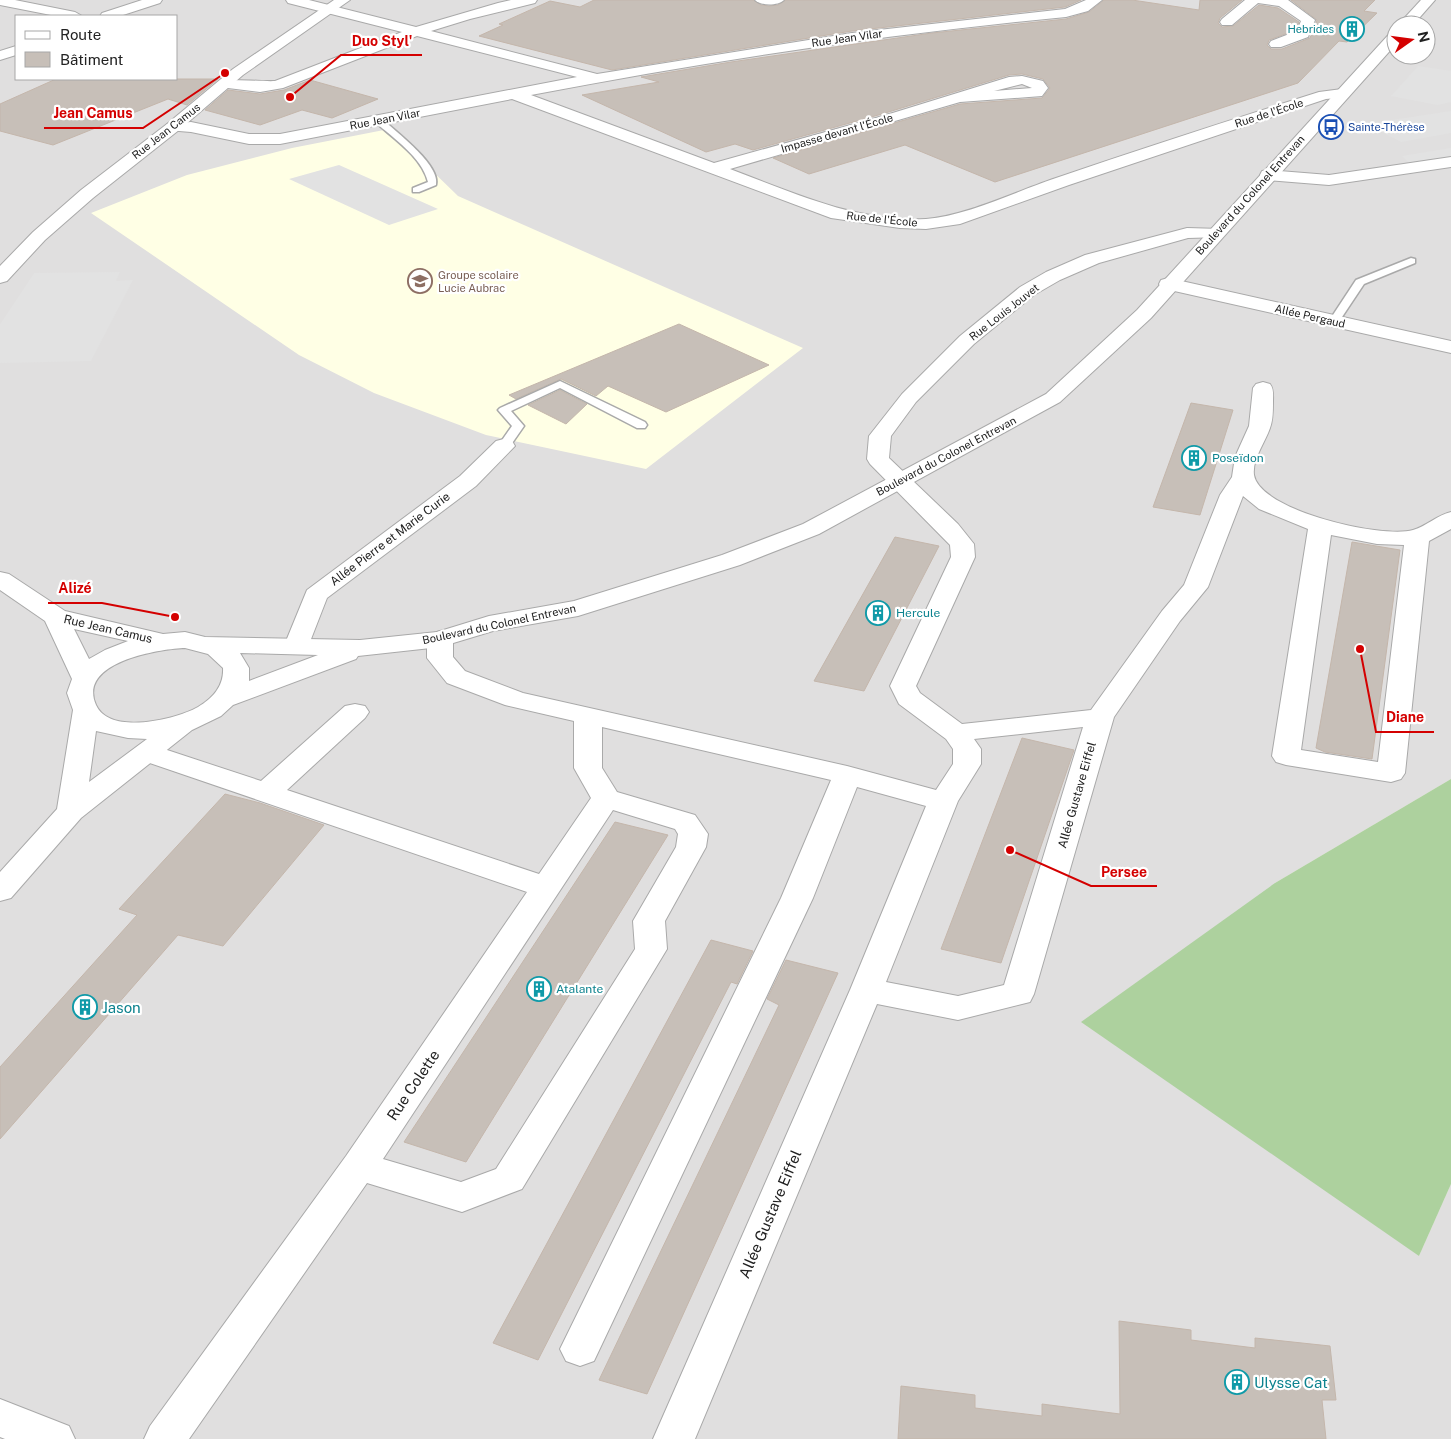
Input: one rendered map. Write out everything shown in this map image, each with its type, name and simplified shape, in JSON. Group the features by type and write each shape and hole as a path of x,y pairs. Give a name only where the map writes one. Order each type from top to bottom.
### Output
{"street":[{"path":"110,15 155,0"},
{"name":"Rue Jean Vilar","path":"293,0 597,78"},
{"name":"Rue Jean Camus","path":"0,277 39,236 87,194 173,127 238,72 343,0"},
{"path":"225,84 260,87 278,85 419,31 497,6 530,0"},
{"path":"762,0 777,0"},
{"name":"Rue Jean Vilar","path":"173,127 191,127 249,140 305,135 597,78 862,36 971,22 1066,13 1083,8 1095,0"},
{"path":"1227,22 1253,0"},
{"path":"1262,0 1283,3 1308,20 1303,34 1276,44"},
{"path":"1414,15 1428,0"},
{"path":"0,1 70,15"},
{"name":"Boulevard du Colonel Entrevan","path":"206,644 360,648 440,639 489,624 578,608 731,560 811,529 1054,398 1144,314 1168,284 1386,46"},
{"path":"0,56 15,50"},
{"name":"Rue de l'École","path":"514,94 837,214 869,220 926,224 954,220 1063,181 1324,95 1342,94"},
{"name":"Impasse devant l'École","path":"713,168 960,97"},
{"path":"1268,175 1329,180 1451,162"},
{"name":"Rue Louis Jouvet","path":"900,480 878,459 880,436 909,398 967,340 1027,291 1053,276 1092,259 1187,233 1215,233"},
{"name":"Allée Pergaud","path":"1168,284 1451,347"},
{"name":"Allée Gustave Eiffel","path":"866,990 958,1008 1018,994 1100,717 1171,616 1196,587 1232,495 1243,477 1247,458 1260,425 1263,388"},
{"name":"Allée Pierre et Marie Curie","path":"297,646 316,595 468,481 504,446"},
{"path":"1243,477 1248,489 1268,506 1320,527 1396,539 1417,537 1451,519"},
{"name":"Allée Gustave Eiffel","path":"674,1439 866,990 943,801 967,764 967,749 956,733 909,698 903,686 963,557 962,544 900,480"},
{"path":"1320,527 1286,756 1391,773 1417,537"},
{"name":"Rue Jean Camus","path":"0,579 56,617 161,641"},
{"name":"Rue Jean Camus","path":"56,617 85,679"},
{"path":"440,639 440,658 456,677 515,699 847,775 943,801"},
{"path":"185,640 206,644 222,651 232,661 237,673 235,686 226,699 201,716 186,723 156,730 126,730 101,724 85,712 80,702 80,690 85,679 103,661 120,653 161,641 185,640"},
{"name":"Boulevard du Colonel Entrevan","path":"226,699 360,648"},
{"path":"72,811 85,712"},
{"path":"267,792 355,712"},
{"path":"359,1166 462,1197 509,1179 651,949 649,921 691,847 693,834 685,822 606,798 588,768 588,716"},
{"path":"956,733 1100,717"},
{"path":"0,891 10,868 72,811 186,723"},
{"path":"148,752 545,887"},
{"path":"580,1349 797,898 847,775"},
{"name":"Rue Colette","path":"165,1439 359,1166 606,798"},
{"path":"1,1421 54,1439"}],"lane":[{"path":"378,120 418,157 433,178 433,183 416,190"},
{"path":"1334,321 1360,282 1411,262"},
{"path":"504,446 518,426 504,410 560,384 641,425"}],"shaded area":[{"path":"0,0 1451,0 1451,779 1275,883 1419,1256 1451,1184 1451,1439 0,1439"},
{"path":"1418,66 1451,71 1451,102 1437,105 1391,96"},
{"path":"1451,111 1451,133 1401,142 1378,130 1389,128 1379,122"},
{"name":"Groupe scolaire Lucie Aubrac","path":"389,129 458,196 803,348 646,469 486,435 374,393 299,355 91,213 187,175 292,148"},
{"path":"1451,148 1451,157 1410,164 1402,156"},
{"path":"339,165 438,209 389,225 289,179"},
{"path":"120,272 116,281 133,280 91,361 0,363 0,324 34,273"}],"green space":[{"path":"1451,779 1451,1184 1419,1256 1081,1022 1275,883"}],"building":[{"path":"594,0 753,0 761,5 769,6 778,5 786,0 1081,0 1065,7 852,31 612,70 479,36 503,25 499,24 550,1 580,7"},
{"path":"1104,0 1132,0 1199,10 1200,0 1242,0 1220,18 1218,23 1222,27 1233,26 1259,5 1278,8 1299,22 1296,30 1269,40 1267,45 1271,49 1282,49 1310,38 1317,20 1291,0 1375,0 1364,11 1377,13 1347,42 1339,41 1298,83 995,182 905,145 809,174 773,158 960,104 1042,98 1050,88 1043,79 1022,74 1009,75 882,114 753,150 735,144 706,152 582,95 659,82 641,77 731,62 932,33 1066,19 1089,12"},
{"path":"218,79 187,105 168,99 53,145 0,131 0,104 54,80"},
{"path":"310,80 378,99 332,118 302,110 260,125 205,110 228,90 260,94 284,90"},
{"path":"679,324 769,365 666,412 608,386 596,396 561,379 516,399 509,395"},
{"path":"560,390 587,404 566,424 528,405"},
{"name":"Poseïdon","path":"1191,403 1233,410 1200,515 1153,507"},
{"name":"Hercule","path":"895,537 939,546 864,691 814,681"},
{"path":"1352,542 1400,550 1372,759 1325,752 1316,748"},
{"path":"1022,738 1074,750 1001,963 941,949"},
{"name":"Jason","path":"225,794 260,803 324,825 223,946 178,935 0,1139 0,1067 137,915 119,909"},
{"name":"Atalante","path":"615,822 668,835 466,1162 404,1142"},
{"path":"711,940 753,951 737,984 731,982 538,1360 493,1343"},
{"path":"786,960 838,973 647,1394 599,1380 779,1005 767,999"},
{"name":"Ulysse Cat","path":"1119,1321 1191,1330 1191,1340 1255,1348 1255,1338 1330,1346 1336,1400 1322,1400 1326,1439 898,1439 901,1386 975,1395 975,1408 1042,1416 1042,1404 1120,1414"}],"place":[{"name":"Hebrides","path":"1352,29"},
{"name":"Jean Camus","path":"225,73"},
{"name":"Duo Styl'","path":"290,97"},
{"name":"Sainte-Thérèse","path":"1331,127"},
{"name":"Groupe scolaire Lucie Aubrac","path":"420,281"},
{"name":"Poseïdon","path":"1194,458"},
{"name":"Hercule","path":"878,613"},
{"name":"Alizé","path":"175,617"},
{"name":"Diane","path":"1360,649"},
{"name":"Persee","path":"1010,850"},
{"name":"Atalante","path":"539,989"},
{"name":"Jason","path":"85,1007"},
{"name":"Ulysse Cat","path":"1237,1382"}]}
